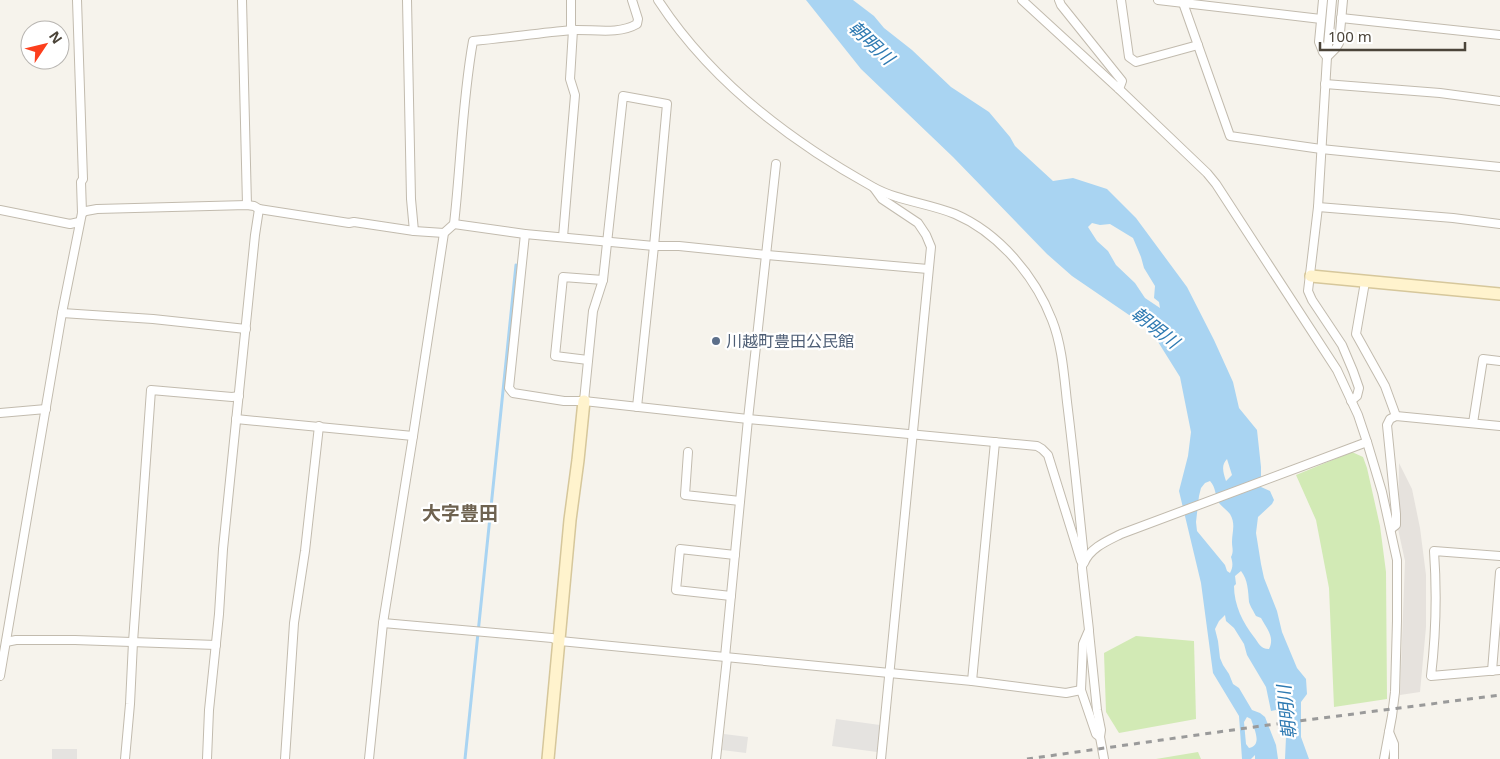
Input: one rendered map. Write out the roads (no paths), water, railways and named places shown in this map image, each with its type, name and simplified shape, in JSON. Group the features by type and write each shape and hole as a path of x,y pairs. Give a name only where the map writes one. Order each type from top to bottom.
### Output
{"street":[{"path":"0,676 62,312 82,213 81,182 83,178 77,0"},
{"path":"242,0 246,205"},
{"path":"407,0 411,199 414,230"},
{"path":"563,237 575,95 570,79 573,30 571,26 571,0"},
{"path":"369,759 383,623 414,436 444,233 454,224 468,66 472,41 573,30 622,30 630,28 637,24 638,18 632,0"},
{"path":"658,0 705,61 770,120 810,149 874,188 899,198 954,214 979,227 1002,245 1022,268 1040,294 1053,321 1061,358 1084,548 1082,568"},
{"path":"1022,0 1207,173 1216,184 1336,370 1352,401 1382,492 1397,560 1395,692 1384,759"},
{"path":"1059,0 1061,5 1122,80 1119,89"},
{"path":"1122,0 1129,56 1136,62 1198,45"},
{"path":"1158,0 1182,1 1321,20"},
{"path":"1323,0 1319,42 1327,57"},
{"path":"1332,0 1318,207 1308,290 1312,300 1342,345 1359,388 1357,396 1352,401"},
{"path":"1327,57 1339,43 1343,0"},
{"path":"1182,1 1230,136 1321,148 1500,167"},
{"path":"1341,18 1500,35"},
{"path":"1325,84 1440,93 1500,101"},
{"path":"548,759 592,311 603,280 623,96 667,104 637,407"},
{"path":"716,759 748,419 776,164"},
{"path":"874,188 882,199 918,223 926,235 930,247 881,759"},
{"path":"82,213 97,209 246,205 259,209 349,223 354,222 444,233"},
{"path":"1318,207 1453,218 1500,224"},
{"path":"207,759 223,548 259,209"},
{"path":"0,210 70,224 79,222"},
{"path":"454,224 525,234 607,242 679,246 928,269"},
{"path":"525,234 510,388 513,393 564,401 584,401 748,419 1036,446 1042,449 1048,455 1082,568 1104,759"},
{"path":"1311,276 1500,294"},
{"path":"588,360 555,356 563,277 603,280"},
{"path":"1365,282 1356,334 1385,386 1396,416"},
{"path":"62,312 246,329"},
{"path":"1473,423 1483,360 1500,361"},
{"path":"125,759 127,752 132,642 151,390 239,396"},
{"path":"0,413 46,409"},
{"path":"1391,529 1396,525 1396,514 1387,425 1390,419 1396,416 1500,426"},
{"path":"236,419 414,436"},
{"path":"285,759 289,724 287,719 294,623 305,551 319,426"},
{"path":"972,681 995,442"},
{"path":"1082,568 1091,552 1143,525 1367,442"},
{"path":"688,452 685,495 740,501"},
{"path":"731,596 676,590 680,550 735,556"},
{"path":"1500,556 1434,551 1436,638 1431,676 1496,670 1500,572"},
{"path":"383,623 552,638 726,658 972,681 1066,693 1081,690"},
{"path":"1089,630 1083,644 1081,690 1096,734 1100,737"},
{"path":"6,642 26,640 216,645"},
{"path":"1389,732 1394,744 1394,759"}],"water":[{"name":"朝明川","path":"806,0 853,0 874,16 884,28 912,50 951,87 989,112 1015,146 1053,181 1073,178 1107,189 1136,218 1187,287 1233,382 1239,408 1257,430 1261,487 1270,491 1274,500 1258,517 1256,533 1264,578 1277,611 1282,632 1297,668 1306,679 1307,694 1301,702 1301,737 1309,759 1285,759 1286,737 1281,713 1276,710 1271,711 1266,687 1247,655 1244,644 1234,628 1226,621 1225,615 1215,629 1220,658 1233,684 1239,688 1252,710 1265,717 1276,745 1278,759 1255,759 1255,755 1251,759 1242,759 1239,716 1213,673 1201,583 1179,491 1188,456 1191,432 1180,377 1155,337 1132,317 1072,276 1047,254 953,157 861,69","holes":["1092,223 1100,225 1110,224 1133,238 1144,268 1155,286 1154,298 1159,302 1160,308 1145,298 1135,283 1116,265 1108,251 1097,241 1088,227","1227,459 1232,475 1226,481 1223,469","1210,481 1212,483 1219,503 1230,514 1233,521 1232,569 1230,573 1197,531 1196,522 1199,496 1201,488","1241,571 1246,582 1250,605 1256,616 1261,618 1270,633 1271,645 1269,649 1260,645 1243,620 1237,607 1234,593 1234,586 1236,584 1235,576","1247,717 1251,719 1257,740 1256,744 1249,748 1246,744 1244,722"]}],"waterway":[{"path":"465,759 516,265"}],"railway":[{"path":"1027,759 1500,695"}],"place":[{"name":"川越町豊田公民館","path":"716,341"}],"district":[{"name":"大字豊田","path":"460,513"}]}
